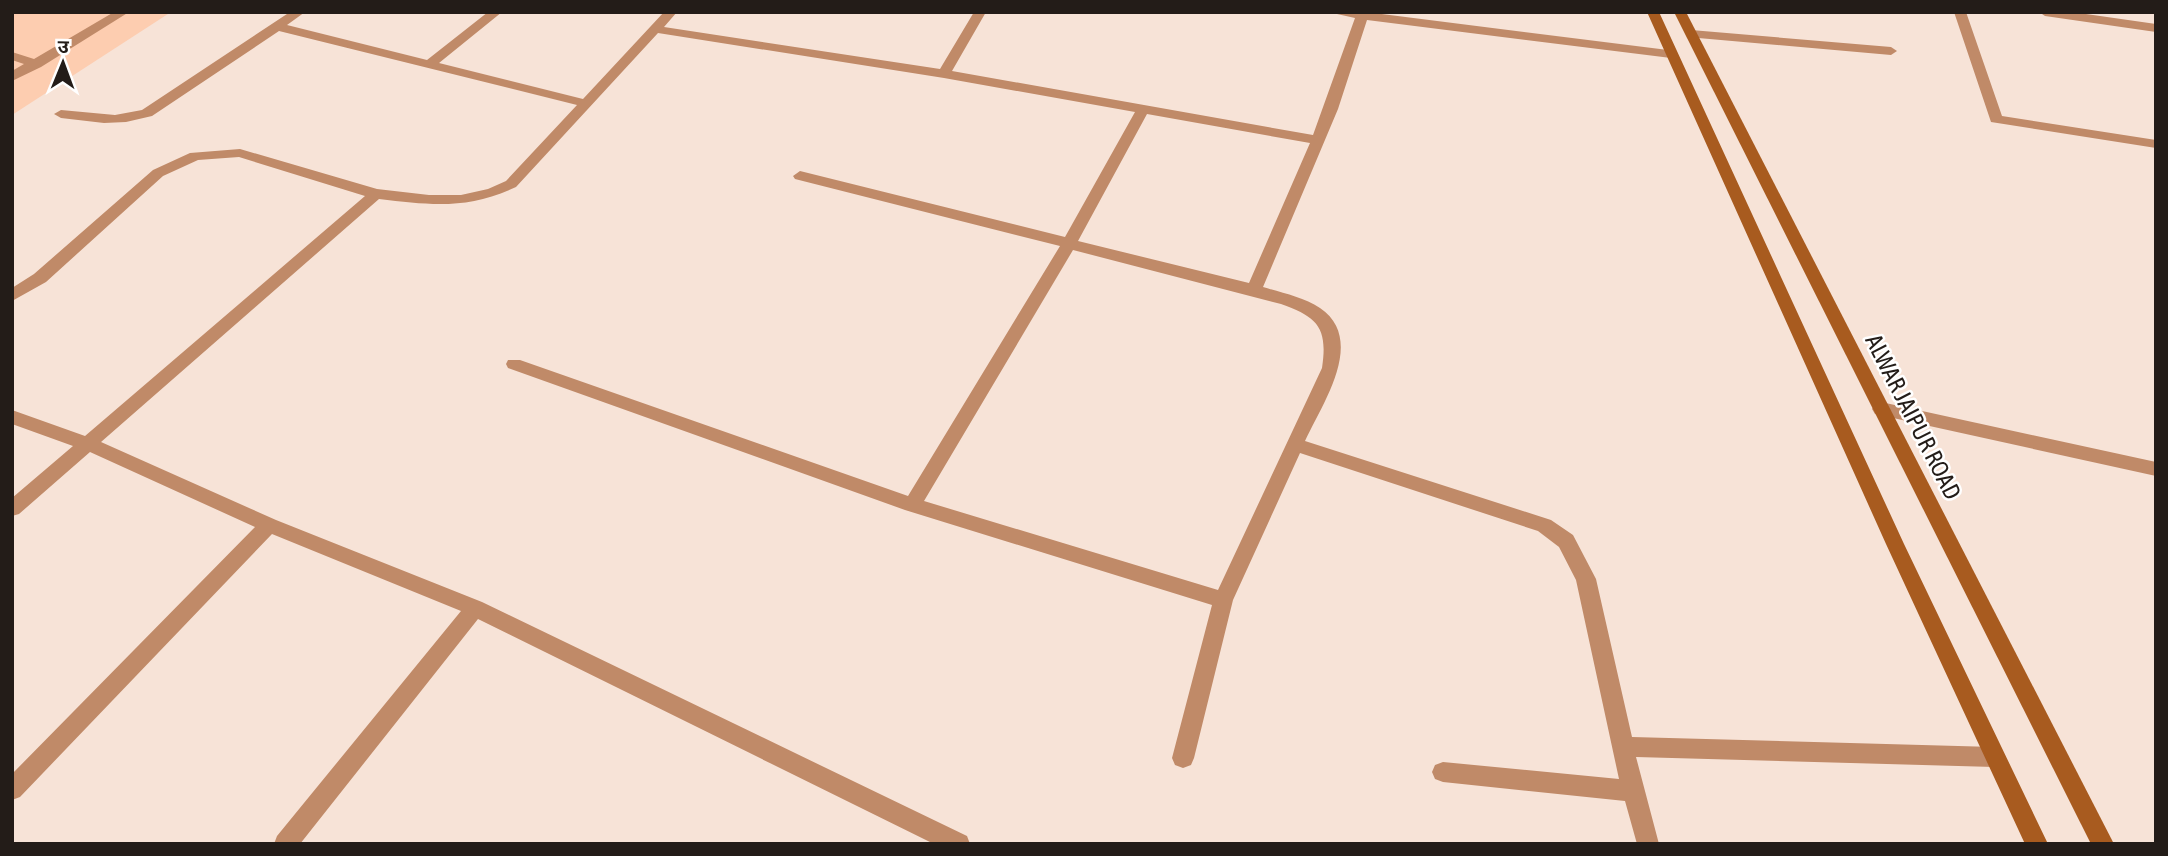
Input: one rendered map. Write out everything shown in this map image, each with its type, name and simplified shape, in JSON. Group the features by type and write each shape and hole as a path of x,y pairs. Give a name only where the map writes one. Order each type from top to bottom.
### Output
{"main road":[{"path":"1653,12 1994,757 2037,844"},
{"name":"ALWAR JAIPUR ROAD","path":"1680,12 2103,844"}],"street":[{"path":"12,77 122,12"},
{"path":"61,114 112,121 139,117 299,12"},
{"path":"430,64 496,12"},
{"path":"12,296 40,278 158,173 195,156 240,153 376,194 462,202 489,195 511,184 671,12"},
{"path":"944,74 980,12"},
{"path":"1334,12 1671,54"},
{"path":"1960,12 1996,119 2156,144"},
{"path":"2046,12 2156,28"},
{"path":"1254,290 1317,140 1362,17"},
{"path":"279,27 587,104"},
{"path":"654,29 944,74 1317,140"},
{"path":"1691,34 1891,51"},
{"path":"12,57 36,64"},
{"path":"912,505 1068,245 1143,110"},
{"path":"800,176 1254,290 1303,306 1326,319 1333,335 1335,351 1330,368 1223,600 1183,758"},
{"path":"12,509 376,194"},
{"path":"514,364 912,505 1223,600"},
{"path":"1881,409 2156,470"},
{"path":"12,417 86,443 269,525 475,608 959,844"},
{"path":"1295,445 1544,525 1566,541 1586,579 1633,791 1648,844"},
{"path":"12,790 269,525"},
{"path":"285,844 475,608"},
{"path":"1624,747 1994,757"},
{"path":"1443,772 1633,791"}],"shaded area":[{"path":"12,12 171,12 12,115"}]}
